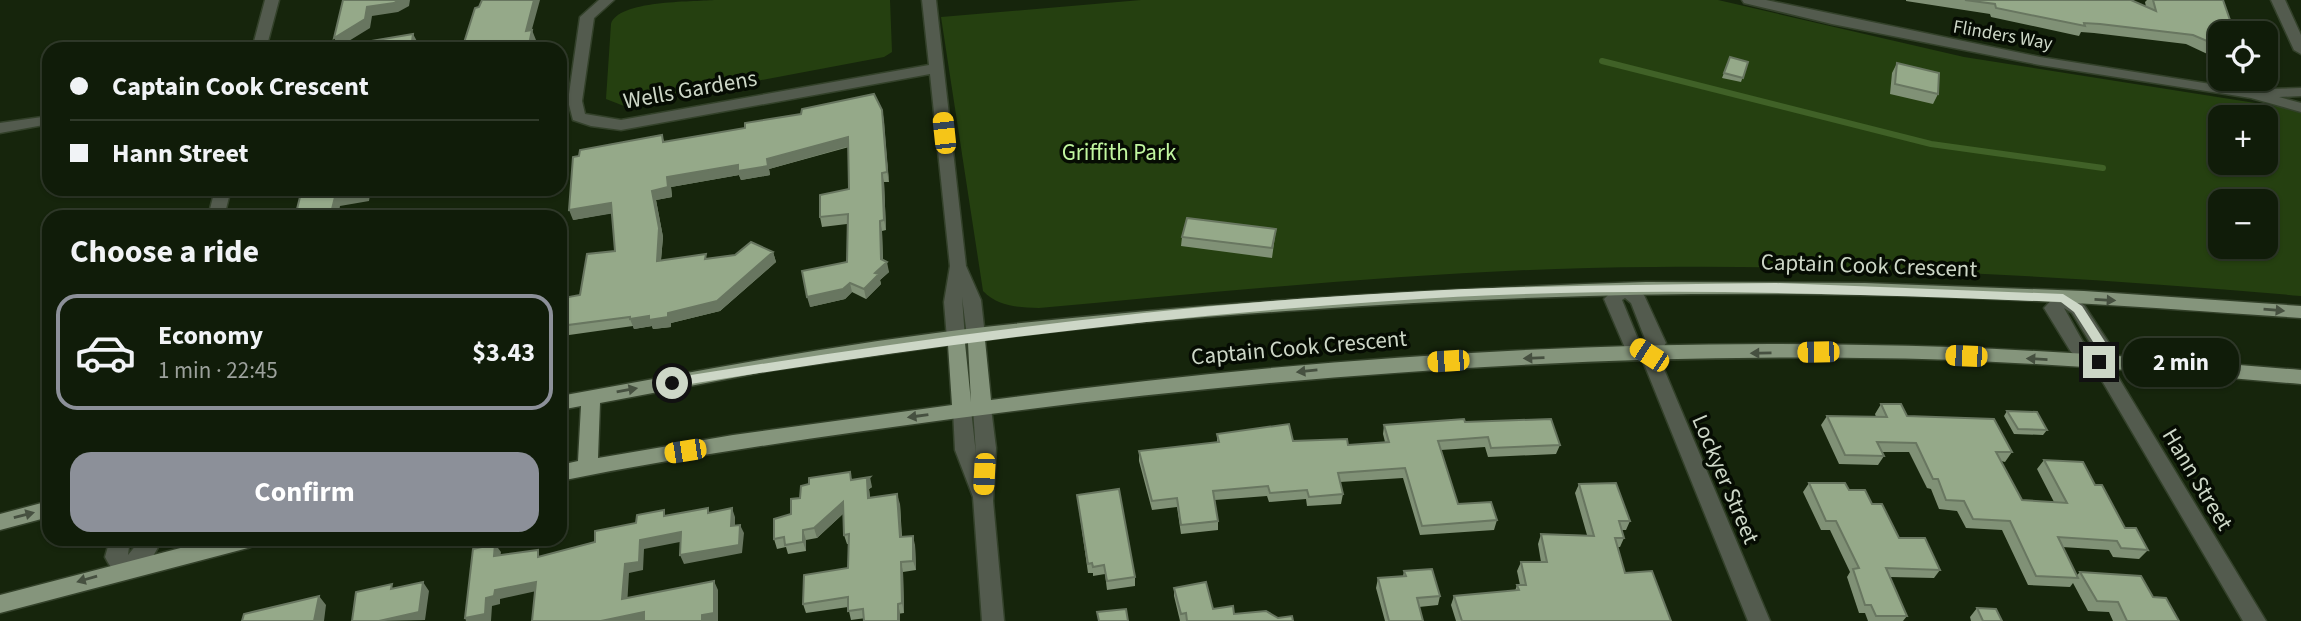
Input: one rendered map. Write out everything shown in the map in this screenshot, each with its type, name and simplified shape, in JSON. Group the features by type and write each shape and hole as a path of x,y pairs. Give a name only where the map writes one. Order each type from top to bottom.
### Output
{"main road":[{"name":"Captain Cook Crescent","path":"567,401 976,336 1246,307 1391,297 1776,287 2063,298 2301,312"},
{"path":"976,336 982,408"},
{"path":"956,339 962,410"},
{"name":"Captain Cook Crescent","path":"567,472 853,424 1087,393 1448,361 1864,351 2099,362 2301,377"},
{"path":"588,467 591,396"},
{"path":"0,522 42,511"},
{"path":"0,604 219,546"}],"street":[{"path":"261,42 272,0"},
{"name":"Wells Gardens","path":"607,0 587,17 575,101 578,117 591,122 621,125 937,68"},
{"path":"929,0 958,266 953,302 956,339"},
{"name":"Flinders Way","path":"1749,0 2001,54 2253,94 2301,108"},
{"path":"2278,0 2301,50"},
{"name":"Flinders Way","path":"2253,94 2301,92"},
{"path":"0,128 42,121"},
{"path":"958,266 972,300 976,336"},
{"name":"Lockyer Street","path":"1624,289 1613,299 1630,343 1649,355 1759,621"},
{"name":"Hann Street","path":"2063,298 2053,308 2077,347 2099,362 2255,621"},
{"path":"982,408 986,448 983,501 993,621"},
{"path":"962,410 965,450 983,501"},
{"path":"118,546 115,557 128,568 149,546"}],"green space":[{"path":"714,0 890,0 892,52 884,57 624,106 606,99 611,24 617,16 641,6"},
{"name":"Griffith Park","path":"1141,0 1718,0 1964,57 2268,105 2208,105 2208,175 2278,175 2278,107 2301,113 2301,296 1978,274 1735,267 1500,271 1269,287 1039,308 1009,305 995,300 983,291 941,17"}],"building":[{"path":"343,0 399,0 367,7 365,19 334,38"},
{"path":"482,0 534,0 526,31 532,30 529,42 464,42 475,8 479,7"},
{"path":"1965,0 2131,0 2156,11 2153,0 2223,0 2232,21 2208,21 2208,41 2193,35 2100,24 2084,23 2085,26 1996,8 1995,4"},
{"path":"413,34 412,42 366,42"},
{"path":"1730,57 1748,62 1743,78 1724,73"},
{"path":"1897,63 1939,73 1938,94 1895,84"},
{"path":"874,94 882,110 887,172 882,173 884,220 880,221 881,259 887,262 864,289 850,283 843,289 807,297 802,271 847,262 848,214 820,217 820,195 849,189 848,137 767,159 768,166 738,171 738,165 667,177 668,187 652,191 659,228 657,261 706,254 705,259 735,255 751,242 773,252 717,301 668,313 668,317 649,320 649,316 630,317 567,325 567,297 580,295 587,254 615,251 611,203 569,210 573,157 579,156 580,150 662,135 663,142 745,128 745,123 801,114 802,109"},
{"path":"300,196 340,196 335,197 332,210 297,210"},
{"path":"1187,218 1276,229 1272,248 1182,237"},
{"path":"1881,404 1901,404 1907,416 1994,419 2012,452 1996,452 2022,500 2067,503 2044,460 2083,462 2095,485 2102,485 2125,528 2136,528 2148,550 2121,548 2117,541 2058,537 2078,578 2036,576 2010,521 1973,519 1964,501 1946,500 1938,479 1933,479 1916,443 1877,442 1884,456 1845,455 1827,416 1887,417"},
{"path":"2007,411 2037,412 2047,430 2018,429"},
{"path":"1464,419 1465,422 1551,419 1560,445 1491,448 1488,437 1438,441 1458,504 1491,502 1497,520 1422,526 1405,468 1338,473 1343,494 1309,497 1307,490 1270,493 1268,486 1213,491 1218,521 1181,525 1177,498 1152,501 1139,451 1219,442 1217,434 1289,424 1293,441 1347,439 1348,445 1389,442 1384,425"},
{"path":"850,472 851,480 870,477 867,480 868,498 897,494 900,537 913,536 913,561 901,562 902,603 898,604 898,621 864,621 863,609 848,611 848,597 803,604 804,575 848,568 849,534 844,535 843,502 814,528 803,530 803,542 785,545 784,537 774,539 774,519 791,514 791,499 800,498 801,486 809,484 809,478"},
{"path":"1616,483 1630,521 1619,521 1624,538 1615,538 1625,573 1652,571 1671,621 1462,621 1454,596 1519,590 1517,585 1526,585 1521,562 1547,562 1541,534 1594,536 1579,484"},
{"path":"1809,483 1845,483 1849,490 1865,490 1872,504 1882,504 1899,538 1925,538 1940,570 1886,568 1907,616 1876,616 1871,605 1865,605 1853,569 1859,568 1836,521 1826,521"},
{"path":"1119,489 1135,577 1107,581 1104,565 1093,567 1092,563 1088,564 1077,495"},
{"path":"708,508 708,513 732,508 731,526 740,525 739,545 680,555 681,532 640,540 639,562 625,564 622,599 714,581 714,613 702,615 702,621 644,621 644,612 601,621 532,621 536,582 495,590 494,596 486,598 485,614 465,618 473,549 495,546 494,556 538,550 538,557 595,542 595,531 636,523 637,515 664,510 664,516"},
{"path":"1432,569 1440,596 1417,598 1423,621 1389,621 1378,578 1406,576 1404,571"},
{"path":"2080,572 2141,576 2153,597 2166,598 2179,621 2127,621 2118,602 2097,601"},
{"path":"423,582 419,612 379,621 352,621 356,592 392,584 391,589"},
{"path":"1206,582 1213,609 1233,606 1234,614 1266,611 1278,618 1292,616 1293,621 1187,621 1186,613 1181,614 1174,588"},
{"path":"319,596 314,621 242,621 244,614"},
{"path":"1977,608 1996,609 2002,621 1983,621"},
{"path":"1126,609 1128,621 1099,621 1097,612"}],"waterway":[{"path":"1602,61 1931,144 2103,168"}],"route":[{"path":"672,383 896,346 1098,321 1391,297 1624,289 1776,287 2063,298 2078,309 2103,348 2099,362"}]}
